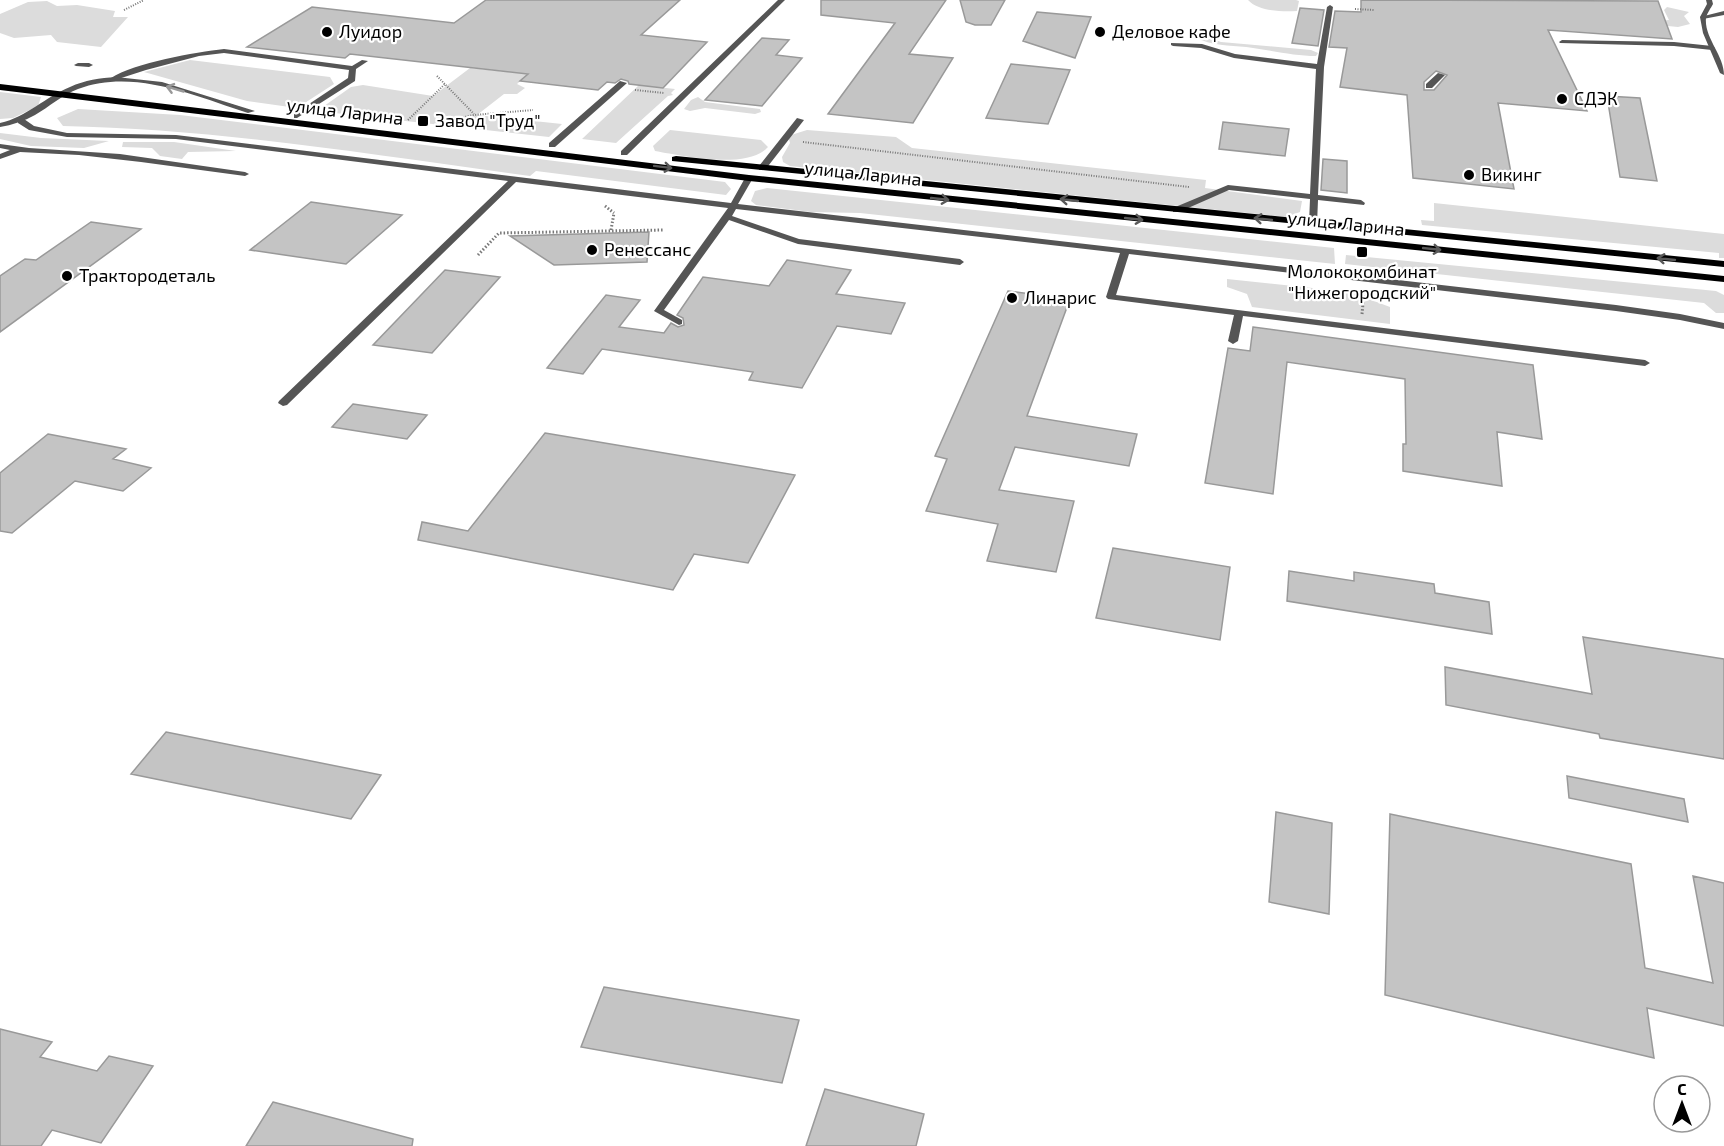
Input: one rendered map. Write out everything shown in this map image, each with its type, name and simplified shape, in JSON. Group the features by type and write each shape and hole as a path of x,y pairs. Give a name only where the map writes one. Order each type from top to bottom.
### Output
{"main road":[{"name":"улица Ларина","path":"0,79 251,111 762,168 1724,264"},
{"name":"улица Ларина","path":"0,87 749,178 1724,279"}],"street":[{"path":"624,153 782,0"},
{"path":"1709,0 1710,4 1702,17 1712,48 1724,73"},
{"path":"1313,224 1320,67 1330,7"},
{"path":"1702,17 1724,14"},
{"path":"1562,42 1674,44 1712,48"},
{"path":"1173,44 1202,46 1234,56 1320,67"},
{"path":"0,124 21,121 48,106 73,88 91,81 115,78 199,54 225,51 353,68 364,61"},
{"path":"78,65 89,65"},
{"path":"297,116 352,79 353,68"},
{"path":"1429,86 1441,75"},
{"path":"115,78 152,83 251,111"},
{"path":"552,145 620,86"},
{"path":"762,168 800,120"},
{"path":"21,121 32,128 67,135 176,137 732,206 1616,308 1724,326"},
{"path":"0,146 17,150 79,153 245,174"},
{"path":"0,157 17,150"},
{"path":"679,322 659,311 727,217 749,178"},
{"path":"283,403 514,179"},
{"path":"1176,210 1228,187 1361,203"},
{"path":"727,217 798,241 960,262"},
{"path":"1126,250 1111,297 1646,363"},
{"path":"1233,341 1239,312"}],"path":[{"path":"124,10 144,0"},
{"path":"1354,9 1374,10"},
{"path":"437,76 474,115"},
{"path":"406,123 444,84"},
{"path":"620,86 682,95"},
{"path":"435,123 474,115 533,110"},
{"path":"784,140 932,159 1176,184 1214,192"},
{"path":"611,230 614,213"},
{"path":"478,255 499,233 663,230"},
{"path":"1363,308 1364,288"}],"shaded area":[{"path":"1248,0 1299,1 1297,11 1284,11 1264,9"},
{"path":"47,1 57,6 77,5 115,11 113,17 128,17 101,47 57,42 51,35 14,38 0,33 0,14 28,2"},
{"path":"1667,7 1689,12 1684,16 1690,24 1678,27 1658,25 1658,21 1669,20 1664,10"},
{"path":"1199,35 1214,36 1215,40 1221,42 1311,50 1318,53 1316,56 1301,55 1214,44 1201,40"},
{"path":"190,60 330,77 334,84 297,108 247,101 144,72"},
{"path":"470,68 528,74 517,84 525,88 517,94 504,94 477,115 562,124 549,137 317,111 351,87 363,85 433,96"},
{"path":"639,85 675,89 671,93 673,95 668,96 616,143 582,139"},
{"path":"0,92 41,97 38,106 13,118 0,119"},
{"path":"698,97 705,102 760,109 761,112 755,114 705,108 690,111 684,109 691,100"},
{"path":"78,109 180,115 725,182 731,189 726,195 536,171 530,176 239,138 122,128 63,126 57,118"},
{"path":"670,130 761,140 768,147 759,154 731,160 714,160 655,151 653,146"},
{"path":"807,130 896,137 912,148 1206,180 1205,188 1302,201 1300,212 1286,217 790,166 783,162 782,157 790,143 788,136"},
{"path":"0,133 41,138 109,141 84,148 31,146 0,139"},
{"path":"123,142 174,142 236,151 188,152 182,159 160,156 152,148 122,147"},
{"path":"767,188 1334,248 1335,264 860,213 811,212 756,205 751,201 755,191"},
{"path":"1434,203 1724,234 1724,258 1719,258 1719,253 1422,225 1421,220 1434,221"},
{"path":"1346,255 1716,291 1724,295 1724,313 1716,313 1704,303 1345,264"},
{"path":"1227,279 1350,292 1390,307 1390,324 1252,307 1247,294 1227,287"}],"building":[{"path":"486,0 680,0 641,35 707,42 663,88 629,84 628,81 621,79 615,83 607,82 598,90 520,81 528,74 350,54 345,58 247,47 312,7 454,23"},
{"path":"821,0 946,0 909,54 953,58 913,123 828,114 895,23 821,15"},
{"path":"960,0 1005,0 991,25 975,25 966,22"},
{"path":"1361,0 1658,1 1672,39 1548,30 1587,111 1498,103 1514,189 1413,178 1407,95 1340,87 1347,48 1329,47 1335,11 1361,12","holes":["1436,71 1447,75 1434,90 1424,90 1424,82"]},
{"path":"1300,8 1324,10 1318,46 1292,43"},
{"path":"1037,12 1091,17 1075,58 1023,41"},
{"path":"762,38 789,40 776,55 802,58 762,106 705,100"},
{"path":"1011,64 1070,70 1048,124 986,118"},
{"path":"1607,96 1640,98 1657,181 1620,177"},
{"path":"1223,122 1289,129 1285,156 1219,149"},
{"path":"1323,159 1347,161 1347,193 1321,190"},
{"path":"311,202 402,215 346,264 250,250"},
{"path":"91,222 141,229 0,332 0,276 25,259 36,260"},
{"name":"Ренессанс","path":"649,232 647,262 554,265 510,236"},
{"path":"787,260 851,270 836,294 905,303 891,334 837,326 802,388 749,380 753,372 602,349 583,374 547,368 606,295 640,300 619,327 664,333 671,323 678,327 684,325 683,318 677,315 703,277 769,286"},
{"path":"445,270 500,277 432,353 373,345"},
{"path":"1008,291 1070,299 1027,416 1137,434 1129,466 1015,447 999,490 1074,501 1056,572 987,561 998,524 926,511 947,459 935,456"},
{"path":"1253,327 1533,365 1542,439 1497,432 1502,486 1403,471 1403,444 1406,444 1405,379 1287,362 1273,494 1205,483 1228,348 1250,351"},
{"path":"353,404 427,415 407,439 332,427"},
{"path":"545,433 795,475 748,563 694,554 673,590 418,540 422,522 468,531"},
{"path":"48,434 126,449 113,459 151,468 123,491 75,481 12,533 0,531 0,473"},
{"path":"1113,548 1230,567 1220,640 1096,618"},
{"path":"1289,571 1354,581 1354,572 1434,584 1435,593 1489,602 1492,634 1287,601"},
{"path":"1583,637 1724,659 1724,759 1600,738 1599,734 1446,705 1445,667 1592,694"},
{"path":"166,732 381,775 351,819 131,774"},
{"path":"1567,776 1684,799 1688,822 1569,798"},
{"path":"1276,812 1332,823 1329,914 1269,902"},
{"path":"1390,814 1631,864 1645,968 1713,983 1693,876 1724,883 1724,1026 1647,1008 1654,1058 1385,995"},
{"path":"604,987 799,1020 782,1083 581,1047"},
{"path":"0,1029 52,1042 40,1057 97,1071 109,1056 153,1066 101,1143 52,1130 41,1146 0,1146"},
{"path":"825,1089 924,1114 916,1146 806,1146"},
{"path":"273,1102 413,1139 412,1146 246,1146"}],"place":[{"name":"Луидор","path":"327,32"},
{"name":"Деловое кафе","path":"1100,32"},
{"name":"СДЭК","path":"1562,99"},
{"name":"Завод \"Труд\"","path":"423,121"},
{"name":"Викинг","path":"1469,175"},
{"name":"Ренессанс","path":"592,250"},
{"name":"Молококомбинат \"Нижегородский\"","path":"1362,252"},
{"name":"Трактородеталь","path":"67,276"},
{"name":"Линарис","path":"1012,298"}]}
